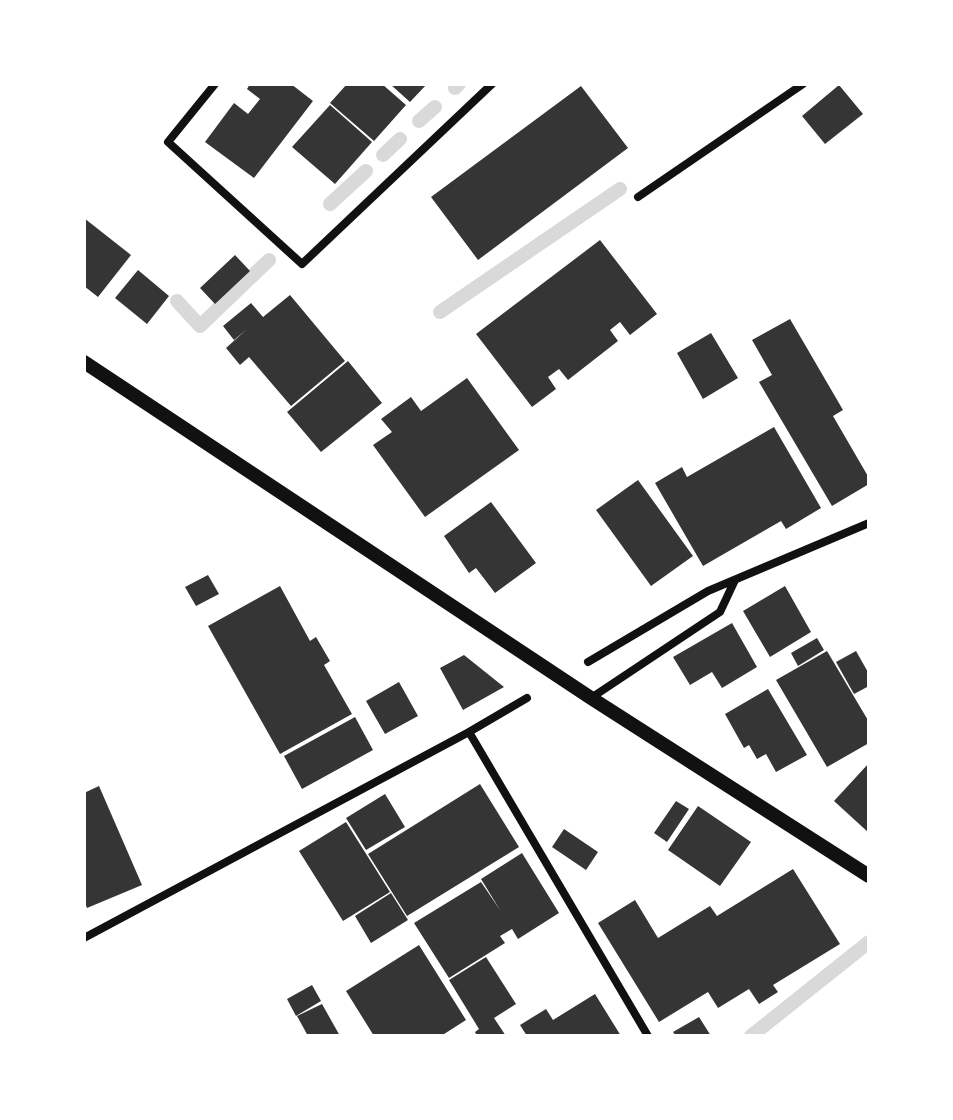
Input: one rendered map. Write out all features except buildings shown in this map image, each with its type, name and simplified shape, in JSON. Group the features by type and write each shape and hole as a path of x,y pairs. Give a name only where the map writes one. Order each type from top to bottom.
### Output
{"street":[{"path":"215,84 168,142 302,264 492,84"},
{"path":"638,197 803,84"},
{"path":"84,362 591,698 869,876"},
{"path":"588,662 708,591 869,523"},
{"path":"591,698 720,612 735,579"},
{"path":"84,938 527,698"},
{"path":"469,732 648,1036"}],"waterway":[{"path":"455,88 459,84"},
{"path":"419,121 435,107"},
{"path":"383,155 400,139"},
{"path":"330,204 366,171"},
{"path":"440,312 620,189"},
{"path":"177,301 200,326 269,260"},
{"path":"751,1036 869,942"}]}
